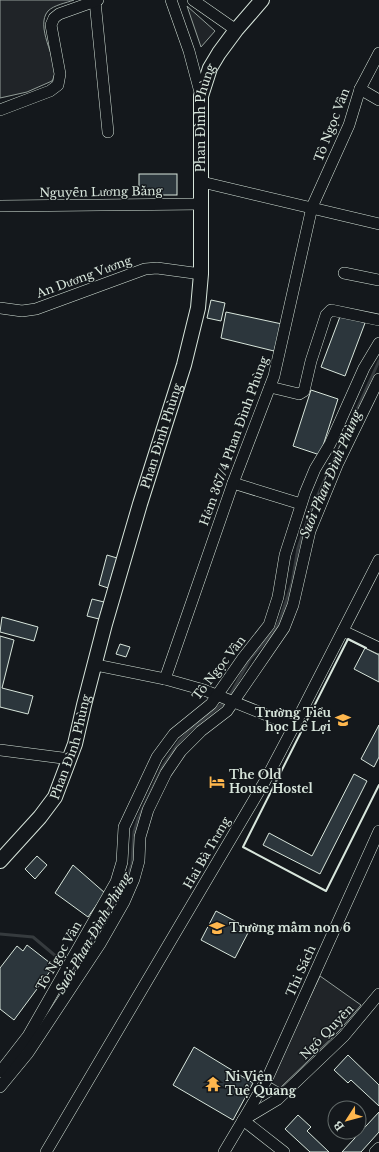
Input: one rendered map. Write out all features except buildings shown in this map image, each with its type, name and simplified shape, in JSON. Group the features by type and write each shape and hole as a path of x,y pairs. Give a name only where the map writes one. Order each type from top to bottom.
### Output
{"main road":[{"name":"Phan Đình Phùng","path":"0,861 40,817 55,797 70,759 138,510 194,329 198,308 201,274 201,96 210,68 236,30 262,0"}],"street":[{"path":"171,0 189,51 201,96"},
{"path":"193,0 236,30"},
{"path":"0,110 50,91 58,85 60,74 50,25 54,18 59,14 96,1 108,132"},
{"name":"Tô Ngọc Vân","path":"312,207 349,125 360,89 379,53"},
{"path":"360,89 379,100"},
{"path":"202,182 378,223"},
{"name":"Nguyễn Lương Bằng","path":"0,206 202,204"},
{"name":"Hẻm 367/4 Phan Đình Phùng","path":"165,679 233,483 276,369 312,207"},
{"name":"An Dương Vương","path":"0,308 22,311 36,309 145,269 157,268 201,274"},
{"path":"344,273 379,280"},
{"path":"270,388 299,394 304,391 323,321 331,310 379,320"},
{"name":"Tô Ngọc Vân","path":"0,1072 28,1036 116,882 122,862 124,827 157,757 174,734 208,706 218,695 243,658 269,625 278,597 285,555 301,504 315,469 330,444 364,368 379,342"},
{"path":"0,1087 28,1053 100,944 124,902 134,879 139,861 140,837 148,810 166,773 180,751 201,731 227,711 255,668 284,628 293,605 310,531 338,463 379,379"},
{"path":"233,483 301,504"},
{"name":"Hai Bà Trưng","path":"46,1152 264,781 294,726 379,560"},
{"path":"343,631 379,648"},
{"path":"96,665 165,679 218,695 294,726"},
{"path":"0,750 70,759"},
{"name":"Thi Sách","path":"243,1120 267,1079 379,831"},
{"name":"Ngô Quyền","path":"224,1152 243,1120 278,1099 344,1036 379,994"},
{"path":"243,1120 284,1152"},
{"path":"375,1152 379,1148"}],"shaded area":[{"path":"0,0 74,0 53,7 48,11 45,17 45,33 55,73 52,81 27,92 0,98"},
{"path":"187,6 215,31 201,47"},
{"path":"320,976 361,1005 339,1031 280,1088 270,1082"}],"waterway":[{"name":"Suối Phan Đình Phùng","path":"229,697 250,659 275,630 280,620 292,583 298,548 310,512 379,361"},
{"name":"Suối Phan Đình Phùng","path":"57,997 127,878 132,864 134,832 138,819 163,766 179,742 190,730 226,701"},
{"path":"0,934 33,937 64,963"}],"wall":[{"path":"366,648 348,639 243,847 326,891 379,785"}],"place":[{"name":"Trường Tiểu học Lê Lợi","path":"343,720"},
{"name":"The Old House Hostel","path":"217,782"},
{"name":"Trường mầm non 6","path":"217,928"},
{"name":"Ni Viện Tuệ Quang","path":"213,1084"}]}
